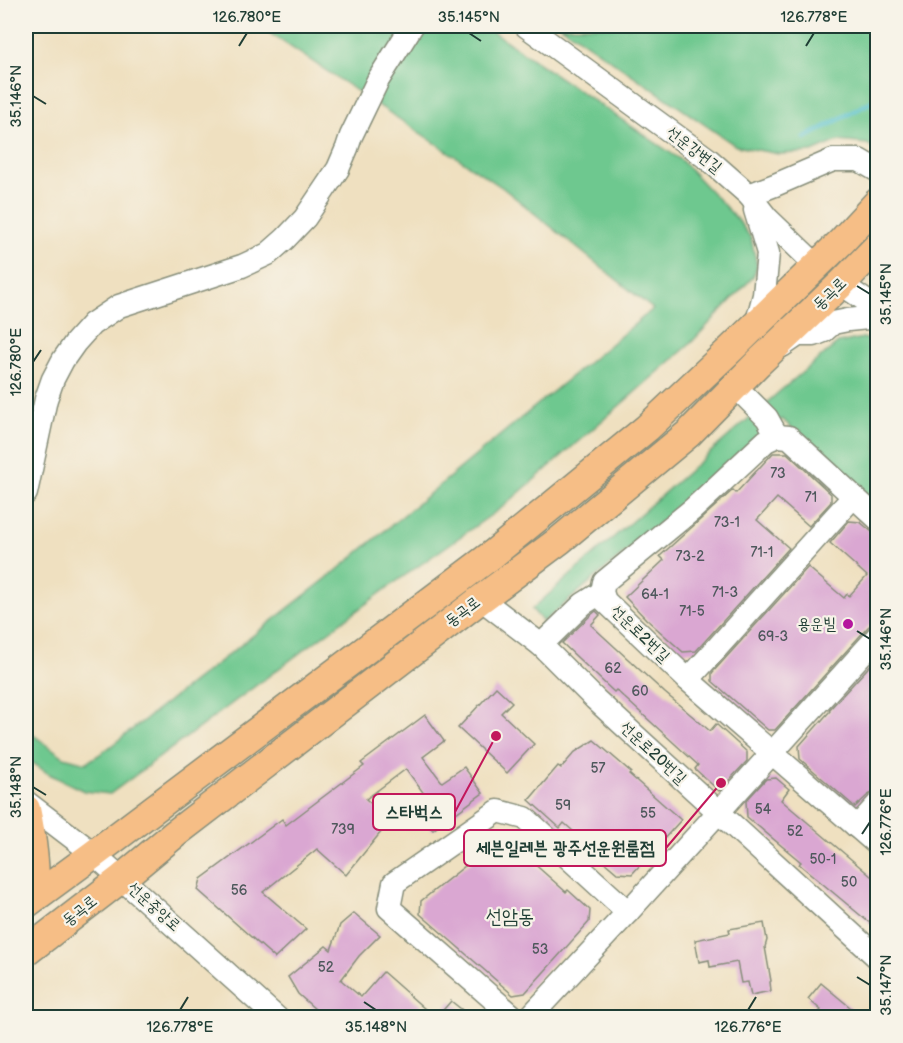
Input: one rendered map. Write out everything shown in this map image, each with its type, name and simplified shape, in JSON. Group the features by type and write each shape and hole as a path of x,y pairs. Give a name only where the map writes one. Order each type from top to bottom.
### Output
{"main road":[{"name":"동곡로","path":"30,900 493,554 647,428 817,266 878,202"},
{"name":"동곡로","path":"26,952 176,833 560,540 688,434 875,249"},
{"path":"26,808 35,869 30,900"}],"street":[{"path":"26,493 46,399 58,370 75,343 92,324 119,306 242,267 268,254 285,239 305,218 338,169 351,136 378,81 412,26"},
{"name":"선운강변길","path":"526,26 708,159 749,195 767,218 817,266"},
{"path":"756,325 764,295 768,253 758,216 749,195 833,160 859,160 878,171"},
{"path":"841,284 878,309"},
{"path":"758,363 798,335 814,335 824,331 833,323 848,320 868,318 878,320"},
{"path":"735,386 767,418 777,436 789,438 878,519"},
{"name":"선운로2번길","path":"777,436 766,441 693,509 604,582 605,601 688,680 878,845"},
{"path":"688,680 853,497"},
{"path":"541,645 583,604 603,592"},
{"name":"선운로20번길","path":"481,599 541,645 718,813 878,958"},
{"path":"529,1017 628,912 878,636"},
{"name":"선운중앙로","path":"26,802 94,854 277,1017"},
{"path":"857,827 878,804"},
{"path":"515,1017 389,908 394,883 498,811 525,818 628,912"}],"green space":[{"path":"259,26 484,26 681,160 738,220 751,238 757,266 753,277 688,346 504,506 390,586 110,794 84,791 49,774 26,758 26,730 64,757 86,763 102,753 336,571 653,309 503,188"},
{"path":"561,26 877,26 877,153 868,144 838,141 812,152 779,154 736,146"},
{"path":"863,338 877,342 877,505 782,419 543,622 532,609 780,391 838,343"}],"building":[{"path":"773,453 787,453 831,494 831,502 809,526 777,498 757,520 789,548 696,651 683,652 625,597 664,560 660,556 733,490 736,493"},
{"path":"849,521 860,522 878,537 878,623 873,623 868,627 775,730 768,730 712,681 712,673 808,567 844,598 847,594 849,596 867,576 830,543"},
{"path":"596,611 600,615 591,625 710,731 716,724 747,752 747,761 719,791 695,769 698,765 562,643"},
{"path":"878,657 878,790 868,795 855,807 800,759 799,746"},
{"path":"496,687 512,702 501,713 534,744 507,773 458,728"},
{"path":"425,715 444,741 423,757 442,782 464,767 483,793 433,830 409,807 425,795 406,769 366,799 390,821 346,875 317,849 263,892 306,929 275,958 198,890 201,879 282,819 286,825 364,766 361,763"},
{"path":"594,740 681,820 632,874 617,873 564,823 560,828 529,800 558,766 561,768 575,752"},
{"path":"776,778 789,789 781,800 878,882 878,930 747,817 746,801 766,779"},
{"path":"499,839 512,841 524,851 522,853 566,892 568,890 590,910 589,922 525,993 513,995 420,914 421,901"},
{"path":"354,913 380,935 359,956 341,980 361,997 383,972 434,1017 324,1017 298,994 288,977 326,946 331,950 340,925"},
{"path":"764,923 771,991 751,995 748,982 741,983 737,962 710,967 709,960 699,962 695,940 730,933 729,929"},
{"path":"821,983 862,1017 815,1017 821,1010 808,999"},
{"path":"451,1001 471,1017 437,1017"}],"waterway":[{"path":"805,138 878,98"}],"place":[{"name":"용운빌","path":"848,624"},
{"name":"스타벅스","path":"496,736"},
{"name":"세븐일레븐 광주선운원룸점","path":"721,783"}],"district":[{"name":"선암동","path":"510,917"}]}
